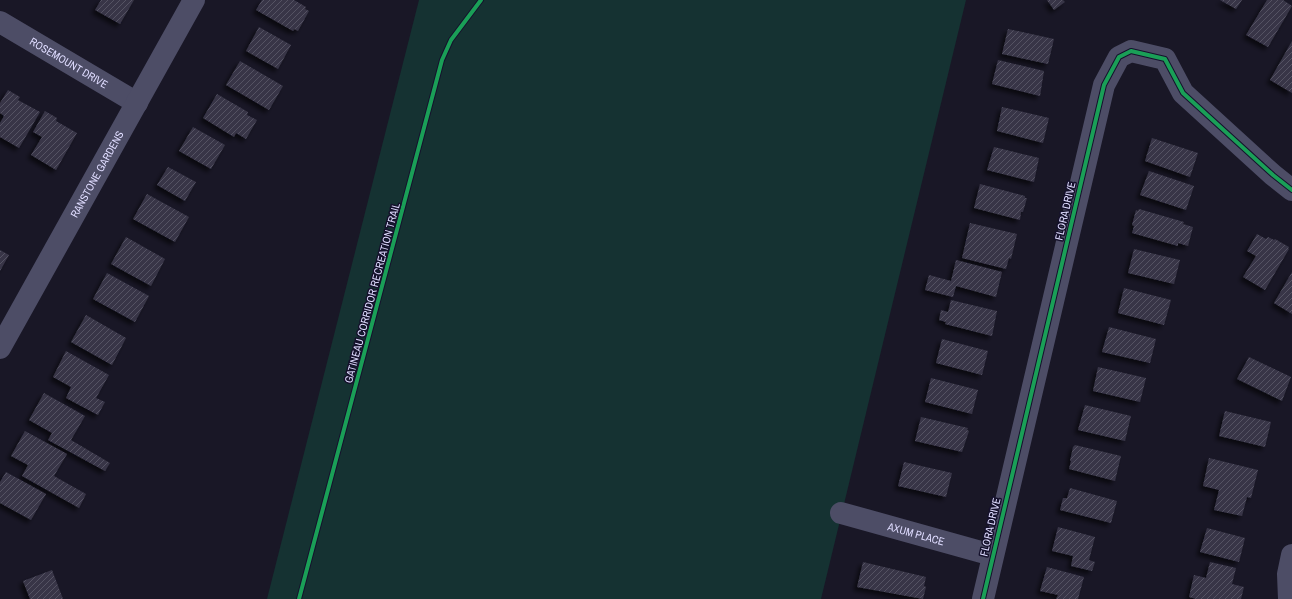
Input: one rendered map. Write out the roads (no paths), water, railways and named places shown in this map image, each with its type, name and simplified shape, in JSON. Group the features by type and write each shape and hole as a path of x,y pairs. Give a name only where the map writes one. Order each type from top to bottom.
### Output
{"street":[{"name":"RANSTONE GARDENS","path":"0,348 194,0"},
{"name":"ROSEMOUNT DRIVE","path":"0,22 137,102"},
{"name":"FLORA DRIVE","path":"983,599 992,555 1104,85 1119,57 1131,51 1166,59 1183,93 1273,175 1292,190"},
{"name":"AXUM PLACE","path":"841,513 992,555"},
{"path":"1289,599 1288,574 1292,555"}]}
